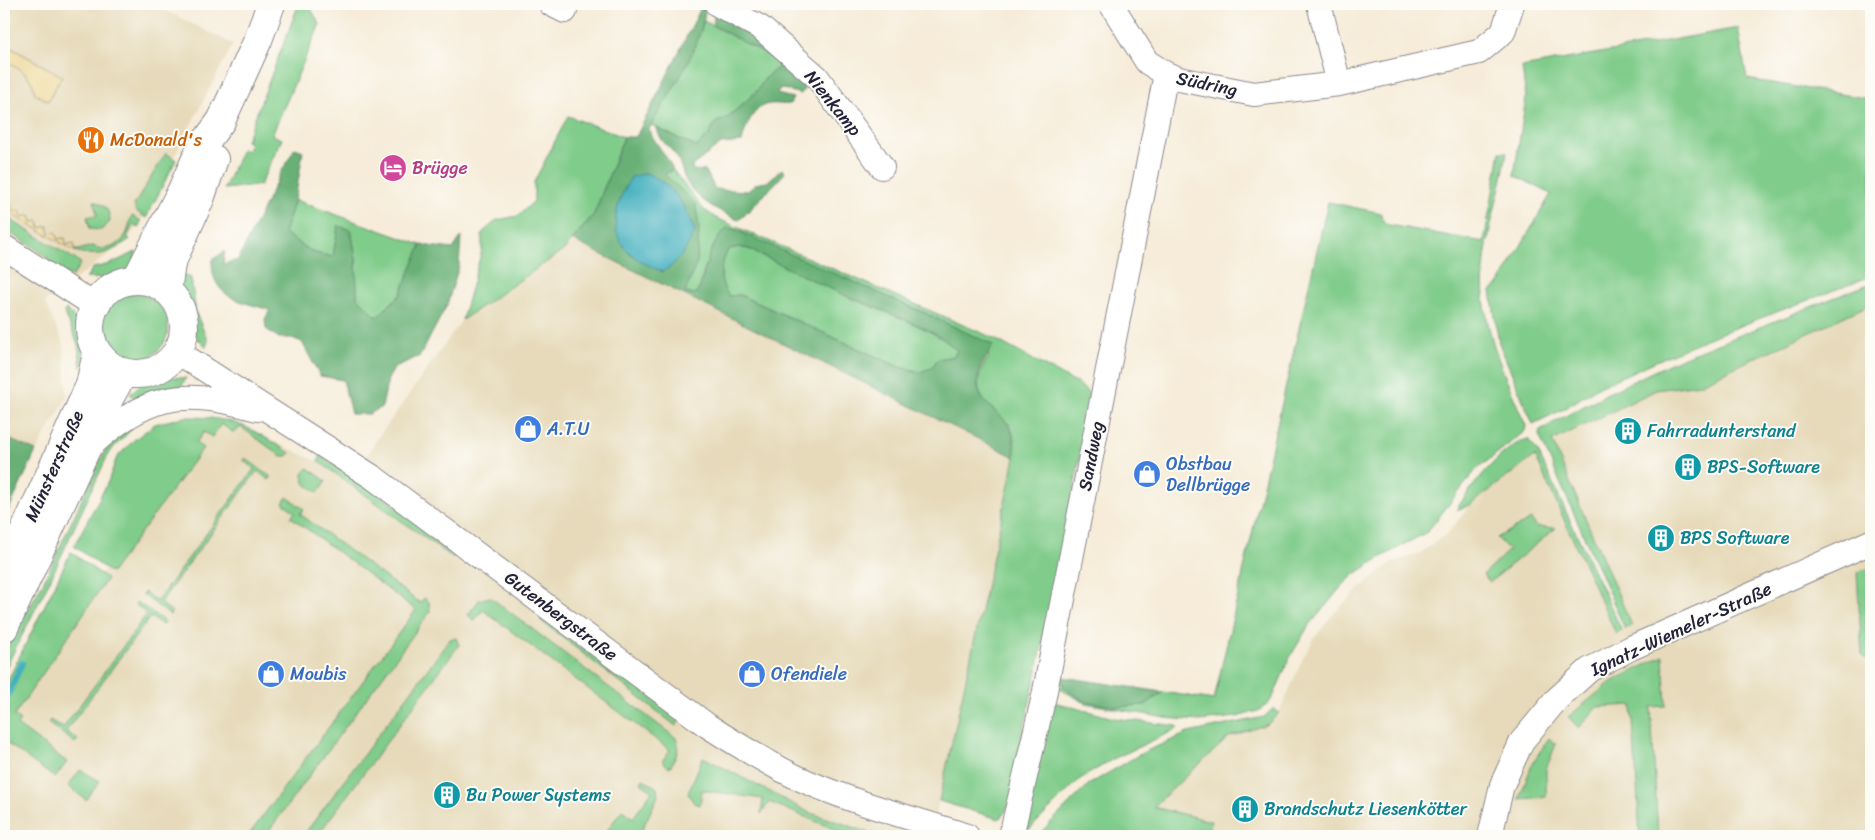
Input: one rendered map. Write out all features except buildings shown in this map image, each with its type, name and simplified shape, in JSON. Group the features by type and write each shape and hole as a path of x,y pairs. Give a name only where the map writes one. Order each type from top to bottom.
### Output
{"main road":[{"path":"136,280 201,148 221,121 258,40 271,4"},
{"path":"167,290 170,264 200,199 218,149 221,121"},
{"path":"94,305 112,287 136,280 158,285 167,290 176,300 183,319 182,339 176,352 167,363 154,370 139,374 124,372 105,361 97,352"},
{"name":"Münsterstraße","path":"4,577 90,385 97,352 92,342 90,330 94,305"},
{"name":"Münsterstraße","path":"4,628 110,397 124,372"}],"street":[{"name":"Südring","path":"1111,4 1147,62 1166,74 1179,79 1254,94 1339,84 1479,52 1503,32 1512,4"},
{"path":"1319,4 1339,84"},
{"name":"Nienkamp","path":"727,6 761,28 817,77 882,167"},
{"name":"Sandweg","path":"1011,836 1044,696 1166,74"},
{"path":"4,247 94,305"},
{"name":"Gutenbergstraße","path":"176,352 374,478 708,726 750,752 795,776 830,790 967,836"},
{"name":"Münsterstraße","path":"85,451 131,413 159,401 188,397 232,402 276,414"},
{"name":"Ignatz-Wiemeler-Straße","path":"1490,836 1502,785 1522,741 1557,699 1589,670 1631,648 1871,542"}],"shaded area":[{"path":"4,4 152,4 233,44 140,222 127,240 45,302 64,345 67,397 36,451 4,465"},
{"path":"572,240 1015,457 939,801 929,836 4,836 4,729 21,693 205,421 240,427 351,476 462,320"},
{"path":"1871,304 1871,836 1208,836 1211,821 1152,808 1229,737 1268,724 1279,714 1301,662 1315,637 1334,613 1358,590 1391,563 1420,553 1448,533 1470,505 1535,456 1616,634 1631,626 1551,441 1656,390 1699,384"}],"green space":[{"path":"298,6 311,9 320,24 272,135 282,139 260,185 224,189 242,149 247,151 250,143 246,141"},
{"path":"702,6 705,11 702,26 691,56 649,129 673,170 664,174 696,204 699,230 697,262 685,293 695,294 697,292 702,283 708,258 713,247 727,228 734,229 993,345 979,373 979,390 986,403 1010,427 1014,440 1015,457 572,240 594,214 624,137 636,137","holes":["738,247 749,249 840,293 919,326 947,342 957,351 954,356 938,359 931,368 920,372 897,366 740,295 729,296 721,279 725,256 728,250"]},
{"path":"719,15 738,23 786,60 779,61 712,25 714,17"},
{"path":"704,21 779,61 779,67 767,76 756,92 727,118 715,123 709,135 696,147 651,125 696,44"},
{"path":"1738,28 1747,79 1871,99 1871,276 1703,340 1596,388 1564,409 1533,424 1499,343 1491,291 1498,285 1551,194 1514,175 1526,98 1522,67"},
{"path":"790,66 802,79 804,89 801,94 780,88 777,94 793,98 790,104 772,104 758,109 745,130 742,142 721,144 692,166 693,170 706,171 715,189 748,191 755,184 767,182 782,169 785,173 738,220 708,204 695,193 685,179 680,162 662,140 657,128 696,147 709,135 715,123 727,118 756,92 767,76 779,67"},
{"path":"568,116 624,137 594,214 564,250 462,320 482,250 482,233 497,220 518,216 534,201 534,182"},
{"path":"295,148 303,151 295,200 284,233 312,252 333,257 338,226 351,230 356,258 357,297 377,317 400,295 421,245 453,249 461,237 459,266 447,305 420,356 395,367 388,379 382,407 369,414 351,414 343,380 320,376 302,342 292,338 279,338 266,329 265,319 270,310 229,296 216,283 213,273 212,260 225,251 223,264 238,260 280,174"},
{"path":"1500,152 1507,152 1488,239 1484,269 1484,290 1486,310 1495,350 1526,426 1525,431 1476,470 1427,532 1378,559 1355,574 1342,586 1308,627 1290,657 1273,697 1268,704 1258,711 1237,717 1199,721 1165,718 1085,703 1053,685 1055,676 1063,677 1064,688 1145,705 1163,692 1214,700 1328,202 1381,213 1383,221 1389,225 1484,242"},
{"path":"166,153 176,160 146,218 136,211 134,205"},
{"path":"673,170 703,209 718,219 991,337 1078,384 1088,392 1091,399 1049,616 1018,755 1015,784 1010,803 999,819 939,801 1015,457 1014,439 1010,426 986,404 979,391 978,384 981,371 989,356 926,313 845,280 734,229 727,228 705,267 699,291 695,294 685,294 664,174"},
{"path":"295,200 421,245 400,295 377,317 357,297 356,258 351,230 338,226 333,257 312,252 284,233"},
{"path":"94,201 104,206 109,214 110,222 101,230 90,229 87,217 97,215"},
{"path":"4,216 81,263 73,276 62,272 38,250 4,229"},
{"path":"132,216 141,221 138,228 133,225 127,237 130,239 116,248 98,254 74,251 93,246 103,249 117,244 125,237"},
{"path":"738,247 749,249 840,293 918,326 947,342 957,350 954,356 938,359 931,368 921,372 897,366 740,295 729,296 721,279 722,267 728,250"},
{"path":"136,252 133,267 110,277 86,278 93,268 110,264"},
{"path":"177,271 191,278 196,313 208,341 206,347 192,333 187,308 179,293"},
{"path":"1871,283 1871,304 1699,384 1656,390 1552,441 1632,626 1625,629 1539,435 1540,430 1606,394 1677,360"},
{"path":"135,294 148,296 158,304 166,314 168,327 166,340 158,350 148,358 135,360 122,358 112,350 104,340 102,327 104,314 112,304 122,296"},
{"path":"66,309 77,321 86,350 81,368 78,344 64,312"},
{"path":"159,376 186,378 182,386 158,388 134,398 130,394 142,383"},
{"path":"184,417 202,417 229,421 263,436 290,453 288,456 281,456 241,427 234,433 221,424 212,437 204,432 196,443 203,448 111,573 74,546 108,482 117,457 134,440 155,424"},
{"path":"133,428 113,448 106,459 50,580 4,671 4,654 47,575 101,458 113,438"},
{"path":"4,437 36,451 4,520"},
{"path":"1528,439 1538,452 1622,631 1616,634 1535,456 1470,505 1456,510 1478,479 1498,458 1518,443"},
{"path":"321,456 393,504 457,554 453,558 318,461"},
{"path":"245,458 271,477 269,480 257,471 160,603 172,612 170,615 142,594 144,592 157,601 254,469 243,460"},
{"path":"308,468 326,481 318,493 304,483 303,474"},
{"path":"287,497 304,509 300,514 420,603 424,598 429,602 430,612 265,836 248,836 416,610 291,517 295,512 283,503"},
{"path":"1531,519 1537,527 1556,528 1490,582 1483,575 1509,550 1497,538"},
{"path":"71,552 107,579 14,716 20,721 17,725 67,762 55,778 4,741 4,688"},
{"path":"1871,567 1871,662 1862,656 1857,573"},
{"path":"490,597 676,738 678,749 671,766 668,767 662,761 670,750 483,610 474,621 468,615 479,600"},
{"path":"137,602 165,622 163,625 150,617 66,731 78,740 75,743 48,723 50,720 63,728 147,614 135,604"},
{"path":"549,619 680,720 676,726 540,620"},
{"path":"456,638 459,645 317,836 303,836 450,639"},
{"path":"1663,656 1666,706 1651,707 1658,836 1640,836 1632,705 1597,707 1579,728 1568,717 1611,682"},
{"path":"1063,677 1163,692 1145,705 1117,707 1084,701 1064,688"},
{"path":"1053,702 1114,718 1177,726 1177,729 1113,759 1080,779 1030,829 1021,826"},
{"path":"1274,708 1279,713 1268,724 1229,737 1153,807 1211,821 1208,836 1079,836 1079,833 1073,831 1071,836 1054,836 1041,832 1088,785 1142,753 1188,733 1264,717"},
{"path":"1549,738 1556,744 1546,769 1546,797 1519,799 1533,762"},
{"path":"703,757 808,812 880,836 851,836 769,802 761,814 763,799 702,790 700,805 694,803 688,793"},
{"path":"80,770 100,781 86,800 68,786"},
{"path":"643,779 657,788 658,796 639,836 603,836 622,810 633,818 652,791 641,783"}],"sand":[{"path":"4,44 62,76 48,101 35,94 31,82 24,73 4,60"},
{"path":"11,205 12,212 20,210 22,217 30,215 32,222 39,221 40,228 48,226 50,234 56,232 58,239 65,238 66,245 74,243 75,251 4,210 4,206"}],"water":[{"path":"646,173 664,183 677,196 687,212 695,231 682,254 674,264 663,272 632,255 623,245 617,234 617,209 622,194 631,177"}],"waterway":[{"path":"4,704 22,663"}],"place":[{"name":"McDonald's","path":"91,140"},
{"name":"Brügge","path":"393,168"},
{"name":"A.T.U","path":"528,429"},
{"name":"Fahrradunterstand","path":"1628,431"},
{"name":"BPS-Software","path":"1688,467"},
{"name":"Obstbau Dellbrügge","path":"1147,474"},
{"name":"BPS Software","path":"1661,538"},
{"name":"Moubis","path":"271,674"},
{"name":"Ofendiele","path":"752,674"},
{"name":"Bu Power Systems","path":"447,795"},
{"name":"Brandschutz Liesenkötter","path":"1245,809"}]}
